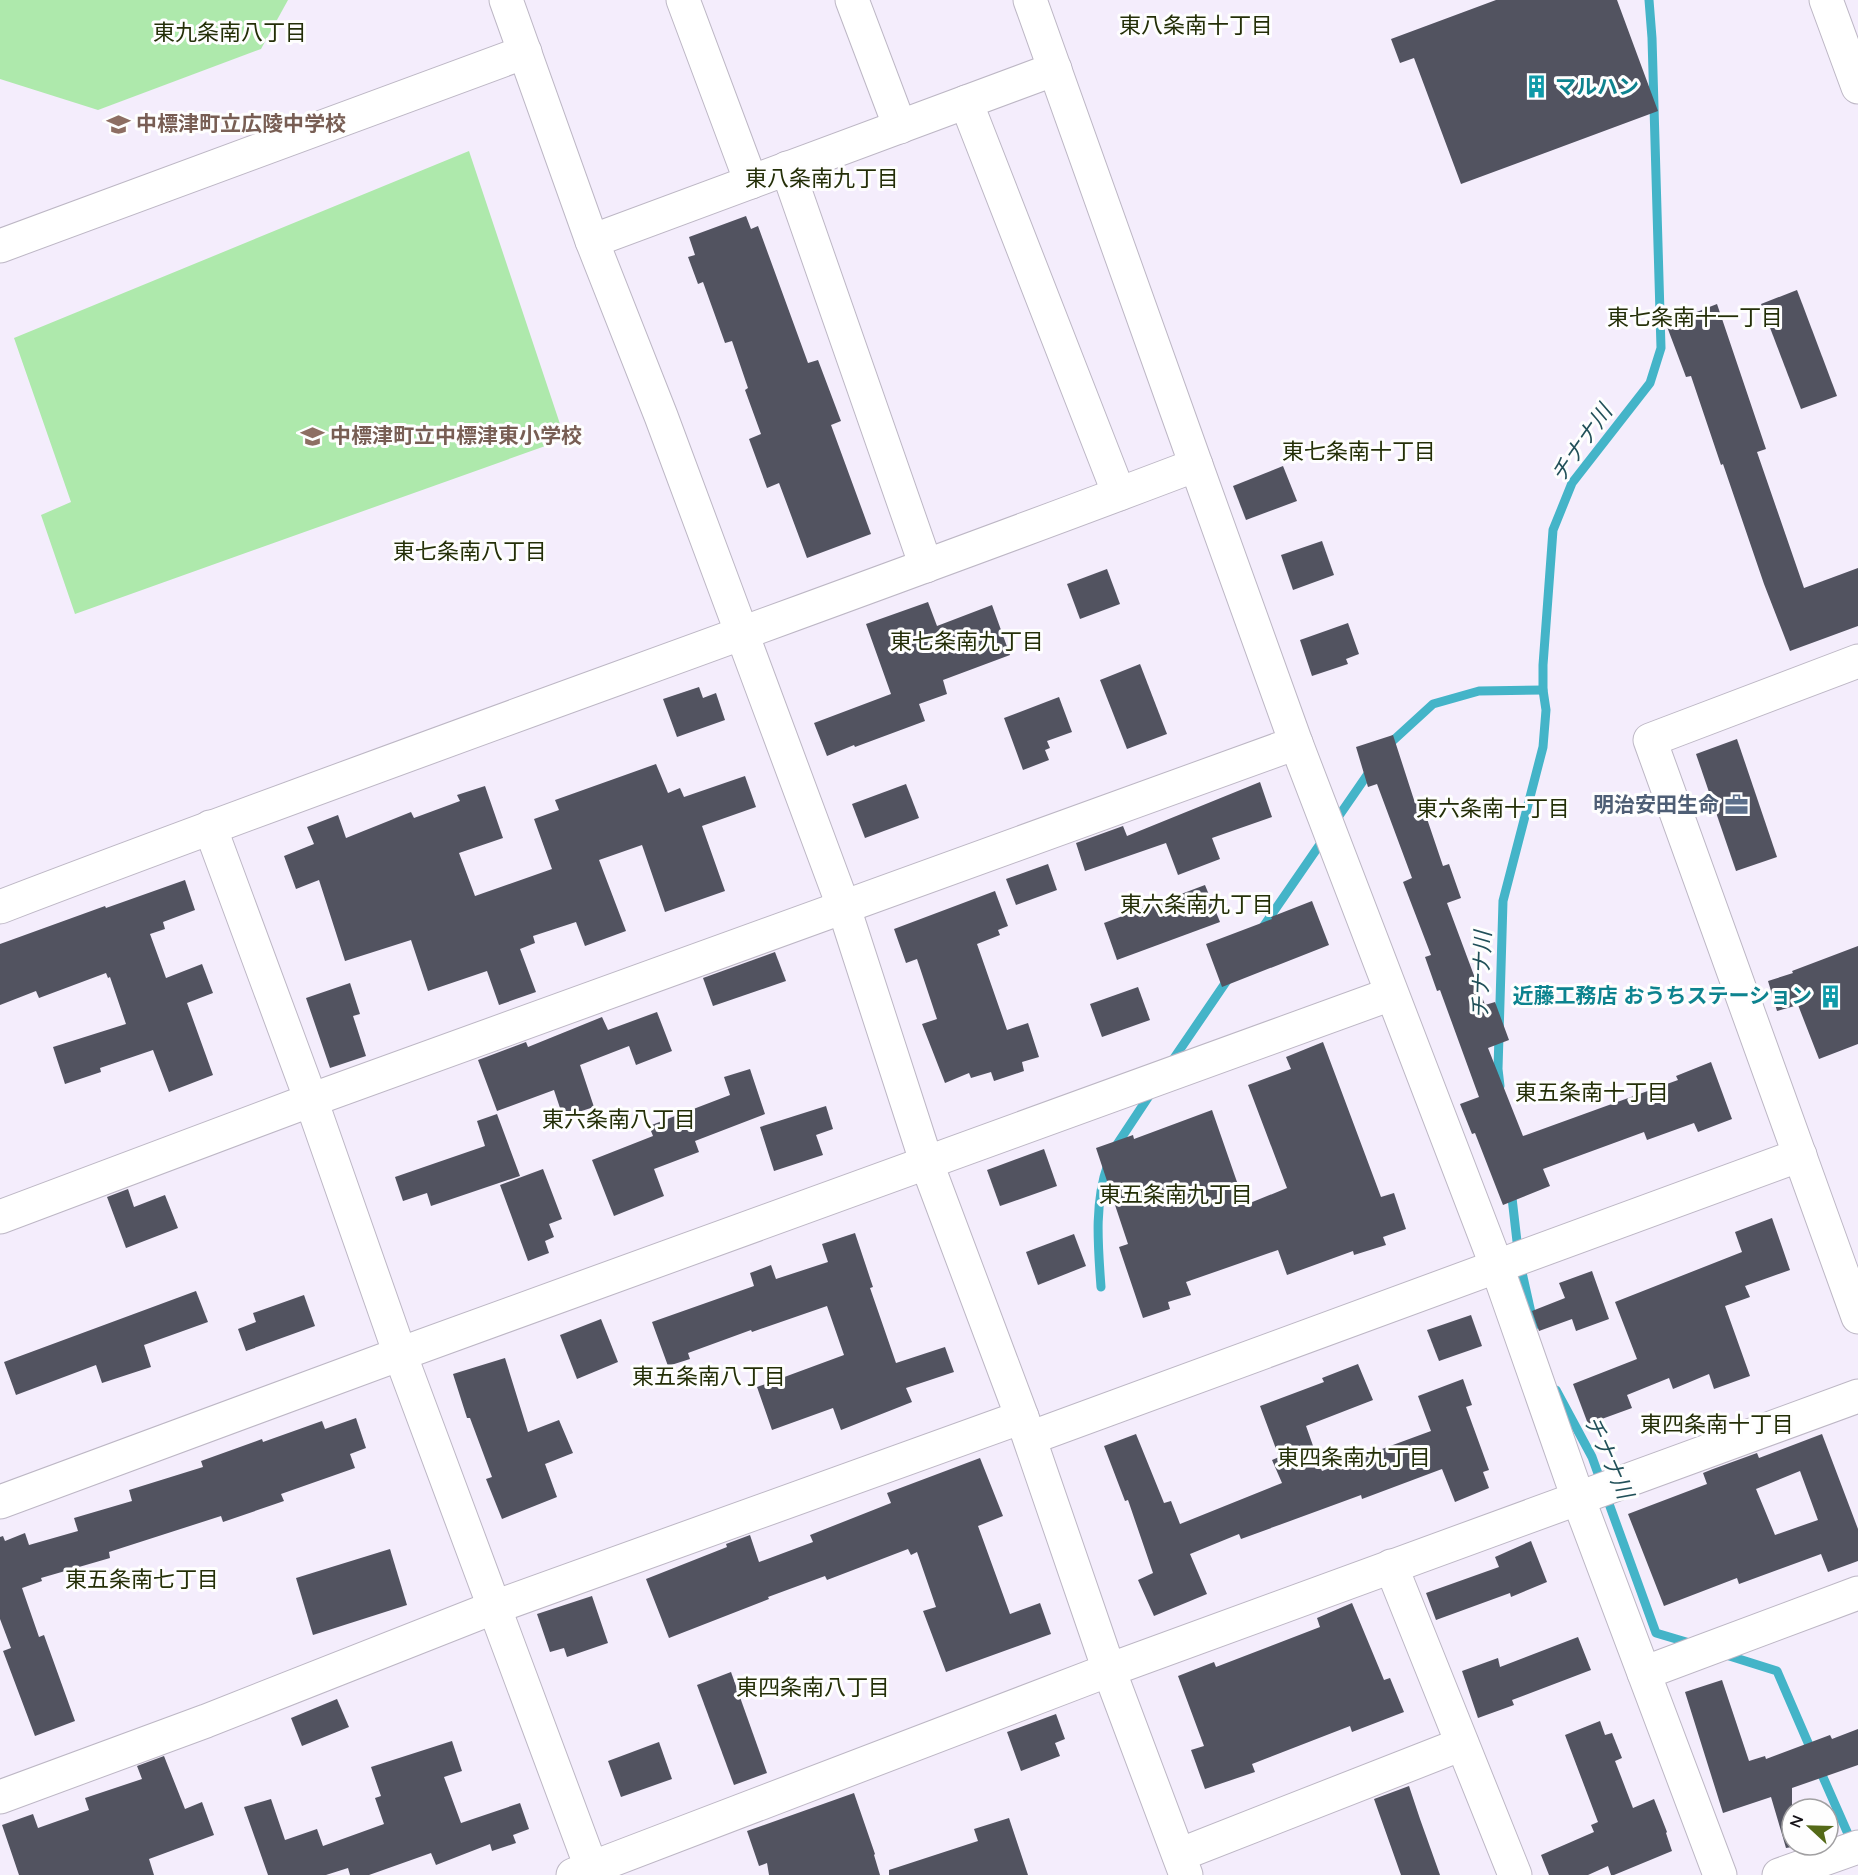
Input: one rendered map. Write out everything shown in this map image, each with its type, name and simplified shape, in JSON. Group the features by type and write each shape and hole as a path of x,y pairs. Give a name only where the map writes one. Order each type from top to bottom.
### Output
{"main road":[{"path":"506,0 592,241 661,416 844,908 927,1164 1026,1428 1109,1670 1183,1865 1462,1744"},
{"path":"683,0 751,182"},
{"path":"852,0 900,127"},
{"path":"1030,0 1296,743 1497,1267 1578,1498 1720,1875"},
{"path":"1826,0 1858,87"},
{"path":"0,246 525,52"},
{"path":"592,241 1055,69"},
{"path":"966,102 1119,494"},
{"path":"787,168 926,566"},
{"path":"0,907 210,827 1196,465"},
{"path":"1858,661 1650,740 1858,1317"},
{"path":"0,1217 311,1100 1296,743"},
{"path":"210,827 311,1100 400,1354 495,1607 586,1873 1109,1670 1858,1396"},
{"path":"0,1502 400,1354 1391,994"},
{"path":"0,1797 206,1721 495,1607 1497,1267 1800,1155"},
{"path":"1391,1566 1515,1875"},
{"path":"1644,1673 1858,1593"},
{"path":"1779,1875 1858,1847"}],"green space":[{"path":"0,0 288,0 261,49 98,110 0,79"},
{"path":"469,151 565,439 75,614 41,515 71,502 14,338"}],"building":[{"name":"マルハン","path":"1496,0 1617,0 1658,111 1461,184 1414,58 1400,63 1391,39"},
{"path":"746,216 751,229 758,226 808,363 818,360 841,421 831,425 871,534 807,558 779,483 767,488 749,439 761,434 745,390 748,388 732,341 725,343 703,282 698,284 688,257 695,255 689,237"},
{"path":"1797,290 1837,396 1801,409 1761,304"},
{"path":"1717,304 1766,449 1757,452 1804,588 1858,568 1858,626 1790,651 1764,584 1723,464 1721,465 1691,376 1686,377 1666,324"},
{"path":"1283,466 1297,501 1246,520 1233,486"},
{"path":"1322,541 1334,575 1293,590 1281,555"},
{"path":"1107,569 1120,604 1080,619 1067,584"},
{"path":"928,602 937,626 992,605 1010,655 943,680 947,694 919,704 925,721 827,756 814,723 891,694 866,624"},
{"path":"1348,623 1359,654 1346,659 1348,664 1312,676 1300,640"},
{"path":"1140,664 1167,734 1127,749 1100,680"},
{"path":"699,687 703,698 716,693 725,720 677,737 663,699"},
{"path":"1059,697 1072,732 1047,741 1050,748 1045,750 1049,760 1023,770 1004,718"},
{"path":"1393,735 1415,803 1421,801 1443,866 1449,864 1461,898 1447,903 1485,1005 1495,1002 1509,1040 1488,1048 1523,1136 1678,1080 1676,1076 1711,1062 1732,1119 1698,1132 1694,1123 1647,1140 1644,1132 1543,1169 1550,1186 1503,1205 1475,1133 1472,1134 1460,1104 1479,1097 1440,990 1437,991 1425,957 1431,955 1403,882 1412,878 1377,784 1368,787 1356,747"},
{"name":"明治安田生命","path":"1737,739 1777,857 1736,871 1696,754"},
{"path":"656,764 668,793 680,788 684,797 745,776 756,807 702,826 725,891 665,912 642,845 599,860 626,931 585,946 576,922 533,936 535,943 520,949 536,992 499,1005 487,971 428,991 411,940 345,961 319,880 296,889 284,856 314,844 307,827 338,815 346,838 411,812 414,818 460,801 457,795 485,786 503,838 459,853 475,896 552,869 534,819 559,810 555,800"},
{"path":"1260,782 1272,817 1212,838 1220,859 1178,875 1166,843 1085,871 1076,843 1123,826 1127,836"},
{"path":"906,784 919,818 865,838 852,804"},
{"path":"1048,864 1057,890 1016,905 1006,879"},
{"path":"185,880 195,910 163,922 165,929 150,934 166,978 202,964 213,993 187,1003 213,1075 169,1092 153,1050 100,1068 101,1072 65,1084 53,1047 126,1024 110,977 108,978 106,973 39,998 36,991 0,1005 0,944"},
{"path":"1205,885 1220,922 1117,960 1104,923"},
{"path":"995,891 1008,926 998,930 1000,935 977,944 1007,1030 1028,1023 1039,1057 1022,1062 1024,1071 994,1081 991,1072 971,1078 969,1073 945,1083 922,1024 937,1019 917,959 906,963 894,929"},
{"path":"1312,901 1329,945 1222,987 1206,944"},
{"name":"近藤工務店 おうちステーション","path":"1858,946 1858,1044 1819,1059 1798,1005 1777,1011 1768,981"},
{"path":"775,952 786,981 713,1006 703,978"},
{"path":"350,983 360,1014 353,1016 366,1056 330,1068 306,998"},
{"path":"1138,987 1150,1020 1102,1037 1090,1004"},
{"path":"657,1012 672,1051 636,1065 629,1046 580,1065 594,1107 563,1117 554,1090 497,1111 478,1060 526,1042 528,1047 602,1017 608,1030"},
{"path":"1323,1042 1381,1197 1394,1193 1406,1229 1383,1237 1386,1245 1354,1255 1353,1251 1287,1275 1278,1250 1186,1282 1191,1295 1168,1302 1170,1309 1143,1318 1119,1247 1128,1244 1096,1148 1133,1135 1134,1139 1212,1110 1245,1205 1287,1188 1248,1085 1291,1069 1286,1057"},
{"path":"750,1069 765,1114 695,1141 699,1152 654,1169 664,1196 614,1216 592,1160 653,1136 649,1126 730,1095 724,1077"},
{"path":"826,1106 833,1129 816,1135 823,1155 774,1171 760,1127"},
{"path":"497,1114 520,1176 431,1206 427,1193 403,1201 395,1177 485,1146 477,1121"},
{"path":"1044,1149 1057,1186 1000,1206 987,1170"},
{"path":"543,1169 562,1219 549,1224 554,1237 545,1241 549,1253 528,1261 500,1185"},
{"path":"128,1189 134,1207 165,1195 178,1228 126,1248 107,1197"},
{"path":"1772,1218 1790,1270 1745,1286 1750,1297 1725,1306 1750,1376 1714,1389 1709,1374 1673,1389 1669,1378 1627,1395 1632,1408 1588,1424 1573,1384 1637,1359 1615,1302 1742,1252 1735,1232"},
{"path":"855,1233 873,1287 870,1288 896,1363 945,1347 954,1372 906,1388 912,1402 841,1430 833,1408 772,1430 757,1387 844,1355 827,1306 688,1353 690,1359 668,1366 652,1322 754,1286 750,1273 771,1265 776,1279 828,1262 822,1244"},
{"path":"1074,1234 1086,1266 1038,1285 1026,1252"},
{"path":"1592,1271 1609,1319 1576,1331 1572,1319 1539,1331 1532,1311 1565,1298 1559,1283"},
{"path":"196,1291 208,1322 144,1345 151,1367 102,1383 96,1365 16,1395 4,1362"},
{"path":"304,1295 315,1326 246,1351 238,1329 256,1322 253,1313"},
{"path":"1471,1315 1482,1346 1439,1361 1427,1330"},
{"path":"601,1319 618,1362 577,1379 560,1335"},
{"path":"505,1358 528,1432 559,1420 573,1453 545,1464 557,1497 502,1519 486,1479 492,1477 470,1418 467,1418 453,1374"},
{"path":"1358,1364 1373,1400 1306,1426 1322,1471 1431,1431 1418,1396 1463,1379 1472,1405 1466,1407 1489,1470 1483,1472 1489,1488 1455,1502 1442,1469 1362,1499 1361,1495 1241,1539 1239,1534 1190,1554 1207,1594 1154,1616 1138,1580 1153,1573 1128,1500 1125,1501 1104,1446 1136,1434 1164,1503 1171,1501 1180,1524 1282,1483 1272,1460 1279,1457 1260,1406 1324,1382 1322,1378"},
{"path":"356,1418 366,1448 350,1454 355,1468 281,1494 284,1501 223,1522 221,1516 109,1552 110,1558 41,1578 42,1581 22,1588 39,1637 44,1635 75,1721 35,1736 3,1651 11,1648 0,1619 0,1537 3,1536 5,1541 25,1533 29,1545 78,1531 74,1518 132,1501 129,1490 203,1467 201,1461 262,1439 263,1442 322,1421 325,1429"},
{"path":"1822,1434 1858,1529 1858,1561 1828,1572 1821,1554 1739,1584 1737,1578 1664,1606 1628,1514 1707,1484 1703,1473 1757,1453 1759,1458","holes":["1800,1471 1818,1520 1775,1535 1756,1489"]},
{"path":"980,1458 1003,1516 978,1526 1010,1614 1040,1603 1051,1634 946,1672 923,1611 936,1607 917,1552 911,1555 908,1549 827,1580 825,1576 768,1597 769,1599 669,1638 646,1579 727,1547 726,1544 750,1535 759,1562 813,1542 810,1535 891,1503 887,1493"},
{"path":"1531,1541 1547,1582 1511,1597 1510,1593 1436,1620 1426,1593 1499,1567 1495,1557"},
{"path":"390,1549 407,1605 313,1635 296,1578"},
{"path":"592,1596 608,1643 567,1657 564,1648 550,1652 537,1614"},
{"path":"1352,1603 1384,1680 1390,1678 1404,1712 1352,1732 1350,1726 1252,1764 1255,1772 1205,1789 1191,1750 1204,1746 1178,1676 1214,1662 1216,1667 1320,1627 1317,1618"},
{"path":"1578,1637 1591,1670 1512,1700 1514,1705 1478,1718 1462,1671 1498,1658 1500,1667"},
{"path":"731,1672 767,1773 734,1785 697,1685"},
{"path":"1722,1680 1749,1761 1765,1756 1766,1759 1830,1735 1832,1739 1858,1729 1858,1765 1792,1788 1792,1797 1780,1797 1780,1828 1771,1797 1723,1813 1685,1692"},
{"path":"337,1699 349,1727 302,1746 291,1718"},
{"path":"1056,1714 1065,1739 1055,1743 1060,1756 1021,1771 1007,1732"},
{"path":"1600,1721 1605,1735 1612,1733 1622,1758 1615,1761 1633,1808 1654,1799 1672,1851 1614,1875 1611,1875 1608,1866 1588,1875 1549,1875 1541,1855 1594,1832 1591,1825 1598,1822 1565,1735"},
{"path":"452,1741 462,1771 444,1777 461,1823 520,1803 529,1829 513,1835 516,1843 492,1851 490,1844 436,1865 431,1853 369,1875 350,1875 348,1868 326,1875 268,1875 244,1807 271,1799 285,1840 317,1829 323,1846 384,1824 375,1798 381,1796 371,1767"},
{"path":"659,1742 672,1779 621,1797 608,1761"},
{"path":"164,1756 185,1809 202,1802 214,1835 149,1859 154,1875 19,1875 2,1825 33,1814 38,1828 89,1810 85,1798 142,1779 137,1766"},
{"path":"1409,1786 1440,1875 1401,1875 1374,1799"},
{"path":"854,1793 880,1875 769,1875 767,1863 759,1866 747,1831"},
{"path":"1009,1818 1028,1875 889,1875 889,1870 978,1841 974,1829"}],"waterway":[{"name":"チナナ川","path":"1500,1086 1498,1069 1503,901 1543,747 1546,710 1543,665 1553,530 1572,483 1650,383 1661,348 1649,0"},
{"path":"1386,747 1433,704 1479,691 1543,690"},
{"path":"1334,823 1372,768"},
{"path":"1261,930 1325,837"},
{"path":"1170,1064 1228,979"},
{"path":"1114,1149 1151,1093"},
{"path":"1101,1287 1099,1209 1108,1164"},
{"name":"チナナ川","path":"1511,1189 1519,1259 1534,1326"},
{"name":"チナナ川","path":"1556,1390 1592,1457 1656,1633 1693,1644"},
{"name":"チナナ川","path":"1723,1654 1777,1671 1812,1752"},
{"name":"チナナ川","path":"1819,1768 1852,1843"}],"place":[{"name":"マルハン","path":"1537,87"},
{"name":"中標津町立広陵中学校","path":"118,124"},
{"name":"中標津町立中標津東小学校","path":"312,436"},
{"name":"明治安田生命","path":"1737,805"},
{"name":"近藤工務店 おうちステーション","path":"1830,996"}],"district":[{"name":"東八条南十丁目","path":"1196,25"},
{"name":"東九条南八丁目","path":"230,32"},
{"name":"東八条南九丁目","path":"822,178"},
{"name":"東七条南十一丁目","path":"1695,317"},
{"name":"東七条南十丁目","path":"1359,451"},
{"name":"東七条南八丁目","path":"470,551"},
{"name":"東七条南九丁目","path":"967,641"},
{"name":"東六条南十丁目","path":"1493,808"},
{"name":"東六条南九丁目","path":"1197,904"},
{"name":"東五条南十丁目","path":"1592,1092"},
{"name":"東六条南八丁目","path":"619,1119"},
{"name":"東五条南九丁目","path":"1176,1194"},
{"name":"東五条南八丁目","path":"709,1376"},
{"name":"東四条南十丁目","path":"1717,1424"},
{"name":"東四条南九丁目","path":"1354,1457"},
{"name":"東五条南七丁目","path":"142,1579"},
{"name":"東四条南八丁目","path":"813,1687"}]}
